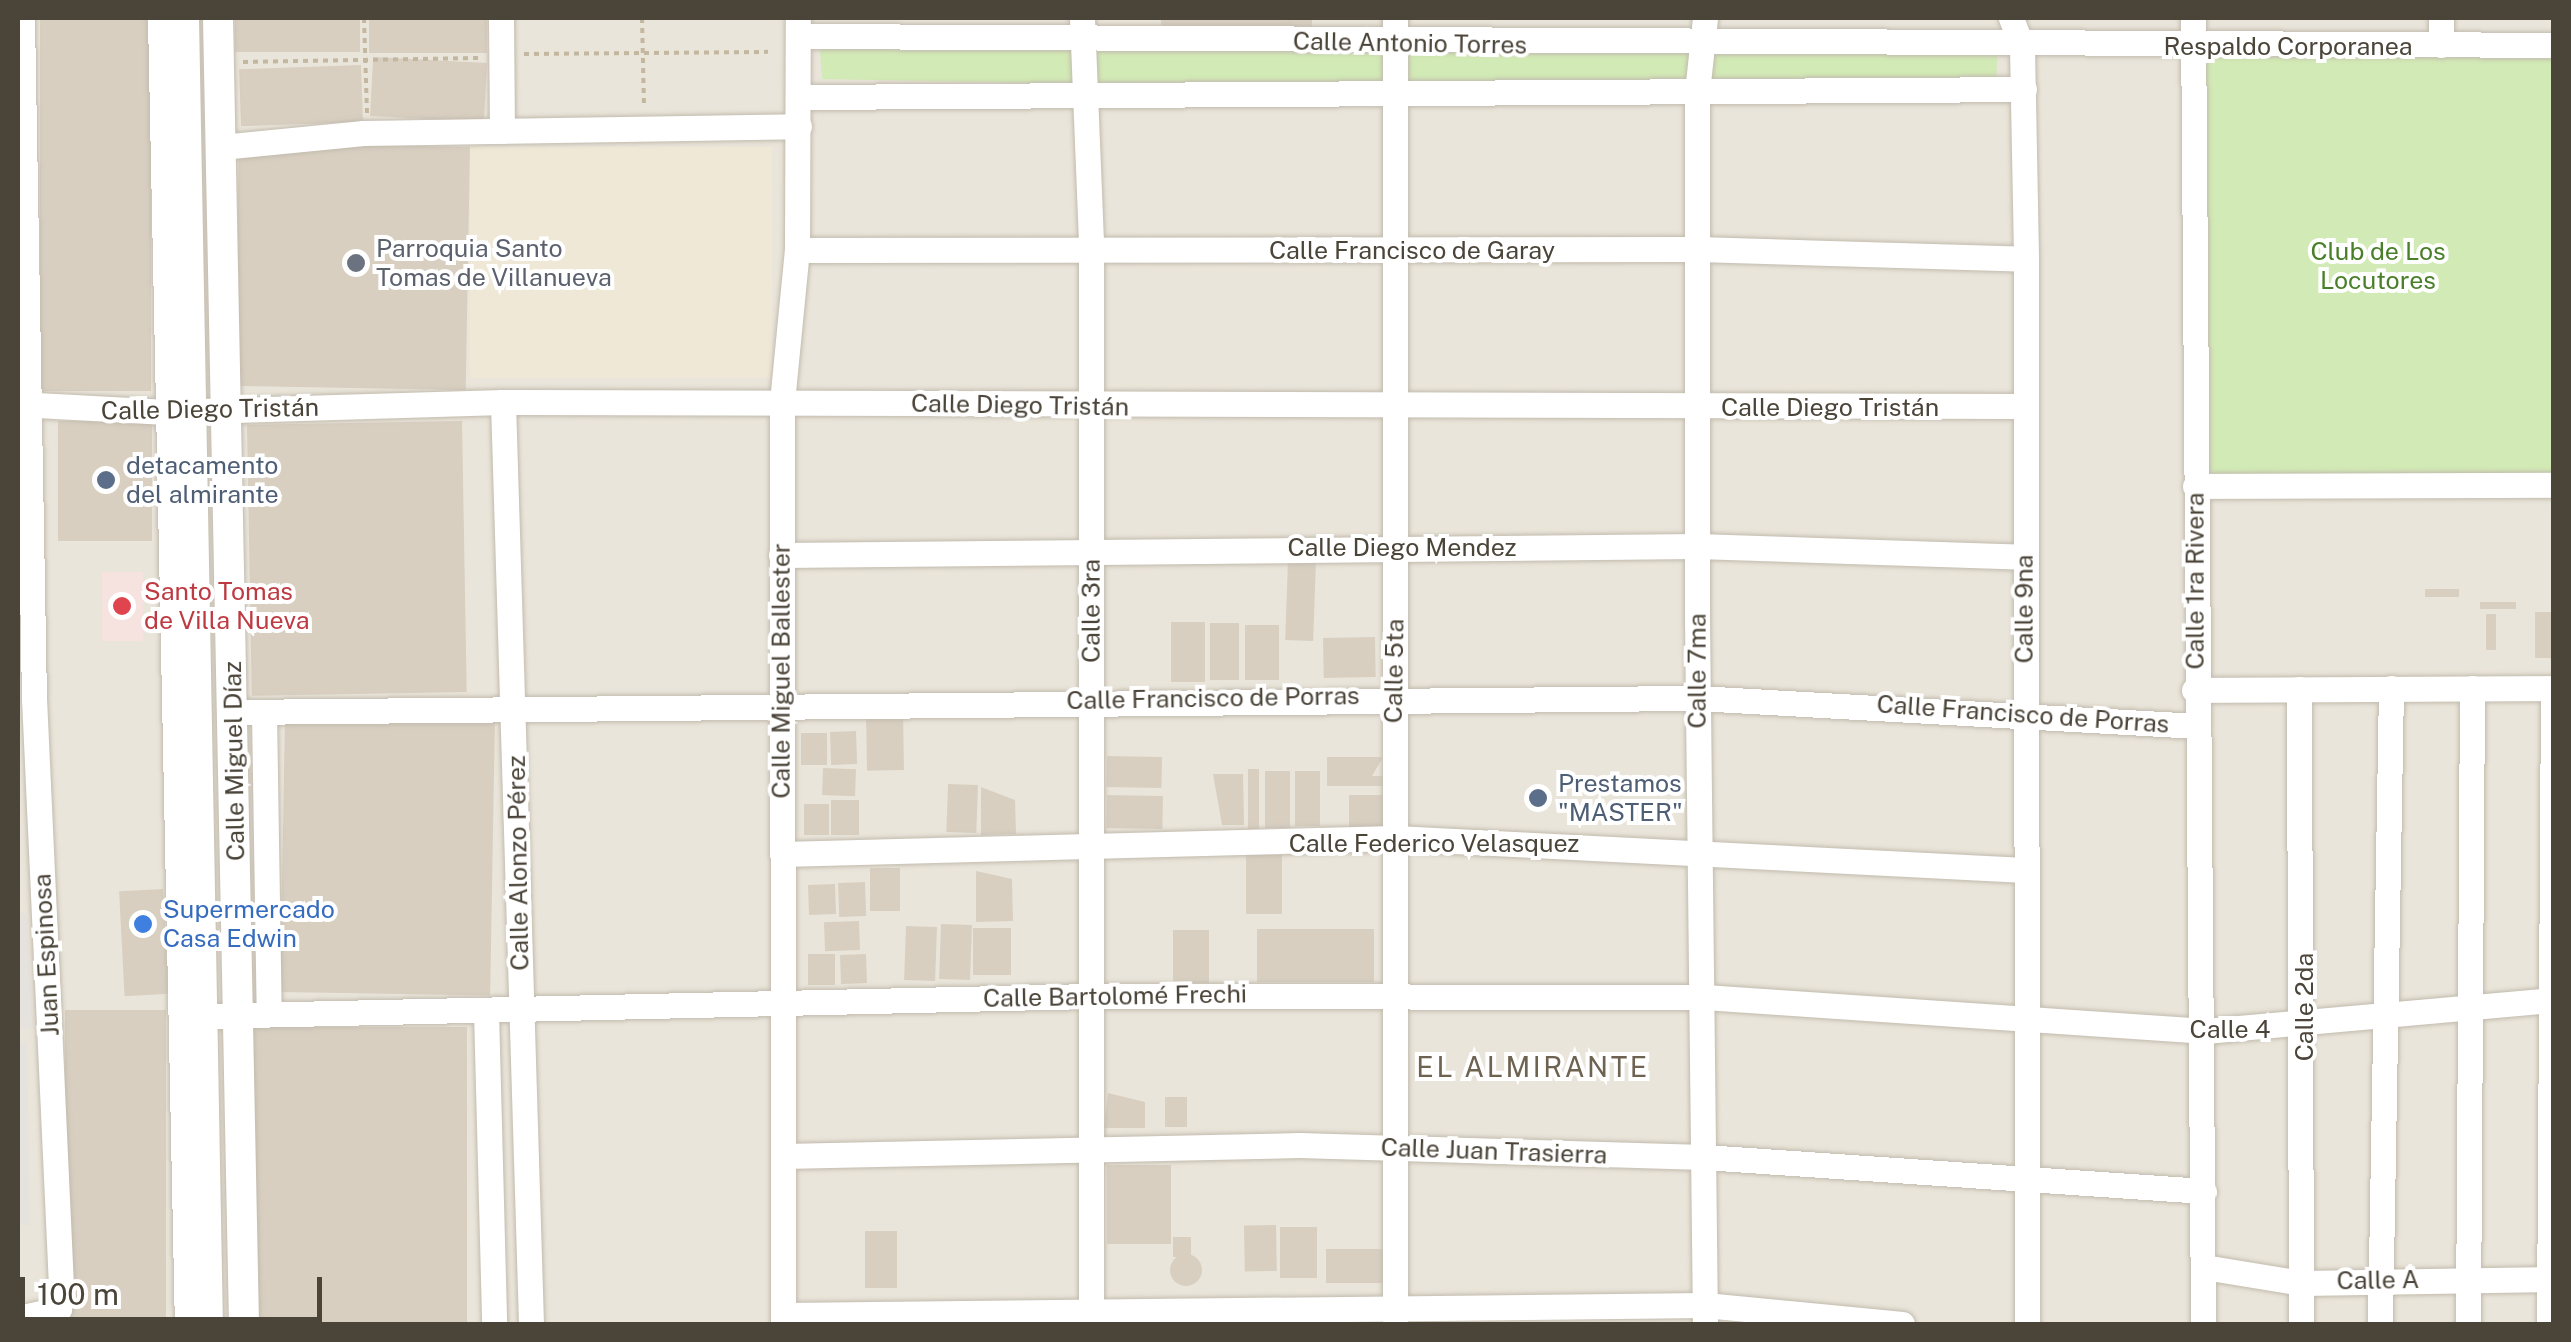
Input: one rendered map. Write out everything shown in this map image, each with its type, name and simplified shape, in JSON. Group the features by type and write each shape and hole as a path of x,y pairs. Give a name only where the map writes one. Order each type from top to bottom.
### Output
{"street":[{"name":"Juan Espinosa","path":"18,1318 59,1309 61,1286 24,406 22,18"},
{"name":"Calle Miguel Díaz","path":"160,18 203,1016 208,1324"},
{"name":"Calle Miguel Díaz","path":"184,18 178,412 186,1324"},
{"name":"Calle Miguel Díaz","path":"218,18 244,1324"},
{"path":"501,18 502,131"},
{"name":"Calle 7ma","path":"1705,1315 1704,997 1698,848 1697,92 1706,18"},
{"name":"Calle 9na","path":"2010,18 2022,47 2024,90 2027,1324"},
{"name":"Calle 1ra Rivera","path":"2193,18 2194,726 2205,1030 2202,1324"},
{"path":"2442,18 2442,45"},
{"name":"Calle Antonio Torres","path":"798,26 1393,30 1703,45 2022,47"},
{"name":"Calle Miguel Ballester","path":"783,1320 782,402 797,250 798,26"},
{"name":"Calle 3ra","path":"1082,28 1089,100 1092,247 1090,1317"},
{"name":"Calle 5ta","path":"1393,30 1389,94 1396,546 1392,696 1395,1316"},
{"name":"Respaldo Corporanea","path":"2022,47 2554,45"},
{"path":"799,97 1089,100 2024,90"},
{"path":"221,148 502,131 799,126"},
{"name":"Calle Francisco de Garay","path":"797,250 1698,249 2026,258"},
{"name":"Calle Diego Tristán","path":"24,406 178,412 503,402 1092,407 2023,406"},
{"name":"Calle Alonzo Pérez","path":"503,402 532,1324"},
{"path":"2195,486 2554,485"},
{"name":"Calle Diego Mendez","path":"781,555 1698,546 2024,557"},
{"path":"2380,1324 2391,688"},
{"path":"2468,1324 2472,688"},
{"path":"2194,690 2553,688 2549,1324"},
{"name":"Calle 2da","path":"2299,689 2304,1028 2301,1324"},
{"name":"Calle Francisco de Porras","path":"233,712 514,704 781,711 1091,699 1698,698 2194,726"},
{"path":"264,712 268,1014"},
{"name":"Calle Federico Velasquez","path":"782,854 1395,838 1698,848 2025,870"},
{"name":"Calle Bartolomé Frechi","path":"203,1016 521,1011 782,1001 1394,995 1704,997 2026,1022"},
{"name":"Calle 4","path":"2026,1022 2205,1030 2304,1028 2469,1006 2552,1001"},
{"path":"486,1011 494,1324"},
{"name":"Calle Juan Trasierra","path":"782,1156 1394,1148 1704,1157 2204,1191"},
{"name":"Calle A","path":"2204,1267 2302,1283 2551,1279"},
{"path":"783,1320 1705,1315 1902,1324"}],"path":[{"path":"364,18 368,120"},
{"path":"642,18 644,110"},
{"path":"519,54 768,52"},
{"path":"238,62 488,58"}],"shaded area":[{"path":"18,18 2553,18 2553,1324 18,1324"},
{"path":"470,147 772,147 772,378 470,378"},
{"name":"Santo Tomas de Villa Nueva","path":"102,572 143,572 143,641 102,641"},
{"path":"18,913 26,913 34,1028 18,1029"},
{"path":"18,1042 27,1042 30,1225 18,1225"}],"green space":[{"path":"819,37 1998,47 1996,82 1030,83 822,79"},
{"name":"Club de Los Locutores","path":"2202,57 2553,57 2553,477 2202,477"}],"building":[{"path":"40,18 151,18 151,391 40,391"},
{"path":"235,18 360,18 360,52 235,52"},
{"path":"369,18 487,18 487,53 369,53"},
{"path":"1161,18 1312,18 1312,27 1161,27"},
{"path":"373,57 487,63 484,122 370,116"},
{"path":"361,65 363,122 241,126 239,69"},
{"path":"239,143 470,147 466,390 235,386"},
{"name":"detacamento del almirante","path":"58,421 152,421 152,541 58,541"},
{"path":"462,421 467,692 252,696 247,425"},
{"path":"1288,559 1316,560 1313,641 1285,640"},
{"path":"2425,589 2459,589 2459,597 2425,597"},
{"path":"2480,602 2516,602 2516,609 2480,609"},
{"path":"2535,612 2554,612 2554,658 2535,658"},
{"path":"2486,614 2496,614 2496,650 2486,650"},
{"path":"1171,622 1205,622 1205,682 1171,682"},
{"path":"1210,623 1239,623 1239,680 1210,680"},
{"path":"1245,625 1279,625 1279,680 1245,680"},
{"path":"1375,637 1376,677 1324,678 1323,638"},
{"path":"903,714 904,770 867,771 866,715"},
{"path":"285,715 495,719 490,996 280,992"},
{"path":"856,731 857,764 831,765 830,732"},
{"path":"801,733 827,733 827,765 801,765"},
{"path":"1107,756 1162,757 1161,788 1106,787"},
{"path":"1327,757 1383,757 1372,776 1384,776 1384,786 1327,786"},
{"path":"823,768 856,769 855,796 822,795"},
{"path":"1248,769 1259,769 1259,829 1248,829"},
{"path":"1265,771 1290,771 1290,828 1265,828"},
{"path":"1295,771 1320,771 1320,826 1295,826"},
{"path":"1213,774 1243,774 1244,825 1222,825"},
{"path":"948,784 978,785 976,833 946,832"},
{"path":"981,787 1015,800 1016,834 981,835"},
{"path":"1107,795 1163,796 1162,829 1106,828"},
{"path":"1349,795 1384,795 1384,828 1349,828"},
{"path":"831,800 859,800 859,835 831,835"},
{"path":"804,804 829,804 829,835 804,835"},
{"path":"1246,855 1282,855 1282,914 1246,914"},
{"path":"870,868 900,868 900,911 870,911"},
{"path":"976,871 1012,879 1013,921 976,922"},
{"path":"865,882 866,916 839,917 838,883"},
{"path":"835,884 836,914 809,915 808,885"},
{"name":"Supermercado Casa Edwin","path":"163,889 168,994 125,996 119,891"},
{"path":"859,921 860,950 825,951 824,922"},
{"path":"941,924 972,925 970,980 939,979"},
{"path":"906,926 937,927 935,981 904,980"},
{"path":"973,928 1011,928 1011,975 973,975"},
{"path":"1257,929 1374,929 1374,982 1257,982"},
{"path":"1173,930 1209,930 1209,983 1173,983"},
{"path":"808,954 835,954 835,985 808,985"},
{"path":"866,954 867,983 841,984 840,955"},
{"path":"65,1010 166,1010 166,1324 65,1324"},
{"path":"253,1027 467,1027 467,1324 253,1324"},
{"path":"1108,1093 1145,1102 1145,1128 1104,1128"},
{"path":"1165,1097 1187,1097 1187,1127 1165,1127"},
{"path":"1107,1165 1171,1165 1171,1244 1107,1244"},
{"path":"1276,1225 1277,1271 1245,1272 1244,1226"},
{"path":"1280,1227 1317,1227 1317,1278 1280,1278"},
{"path":"865,1231 897,1231 897,1288 865,1288"},
{"path":"1173,1237 1191,1237 1191,1257 1173,1257"},
{"path":"1326,1249 1383,1249 1383,1283 1326,1283"},
{"path":"1186,1254 1197,1259 1202,1270 1197,1281 1186,1286 1175,1281 1170,1270 1175,1259"}],"place":[{"name":"Parroquia Santo Tomas de Villanueva","path":"356,263"},
{"name":"detacamento del almirante","path":"106,480"},
{"name":"Santo Tomas de Villa Nueva","path":"122,606"},
{"name":"Prestamos \"MASTER\"","path":"1538,798"},
{"name":"Supermercado Casa Edwin","path":"143,924"}],"district":[{"name":"EL ALMIRANTE","path":"1533,1067"}]}
